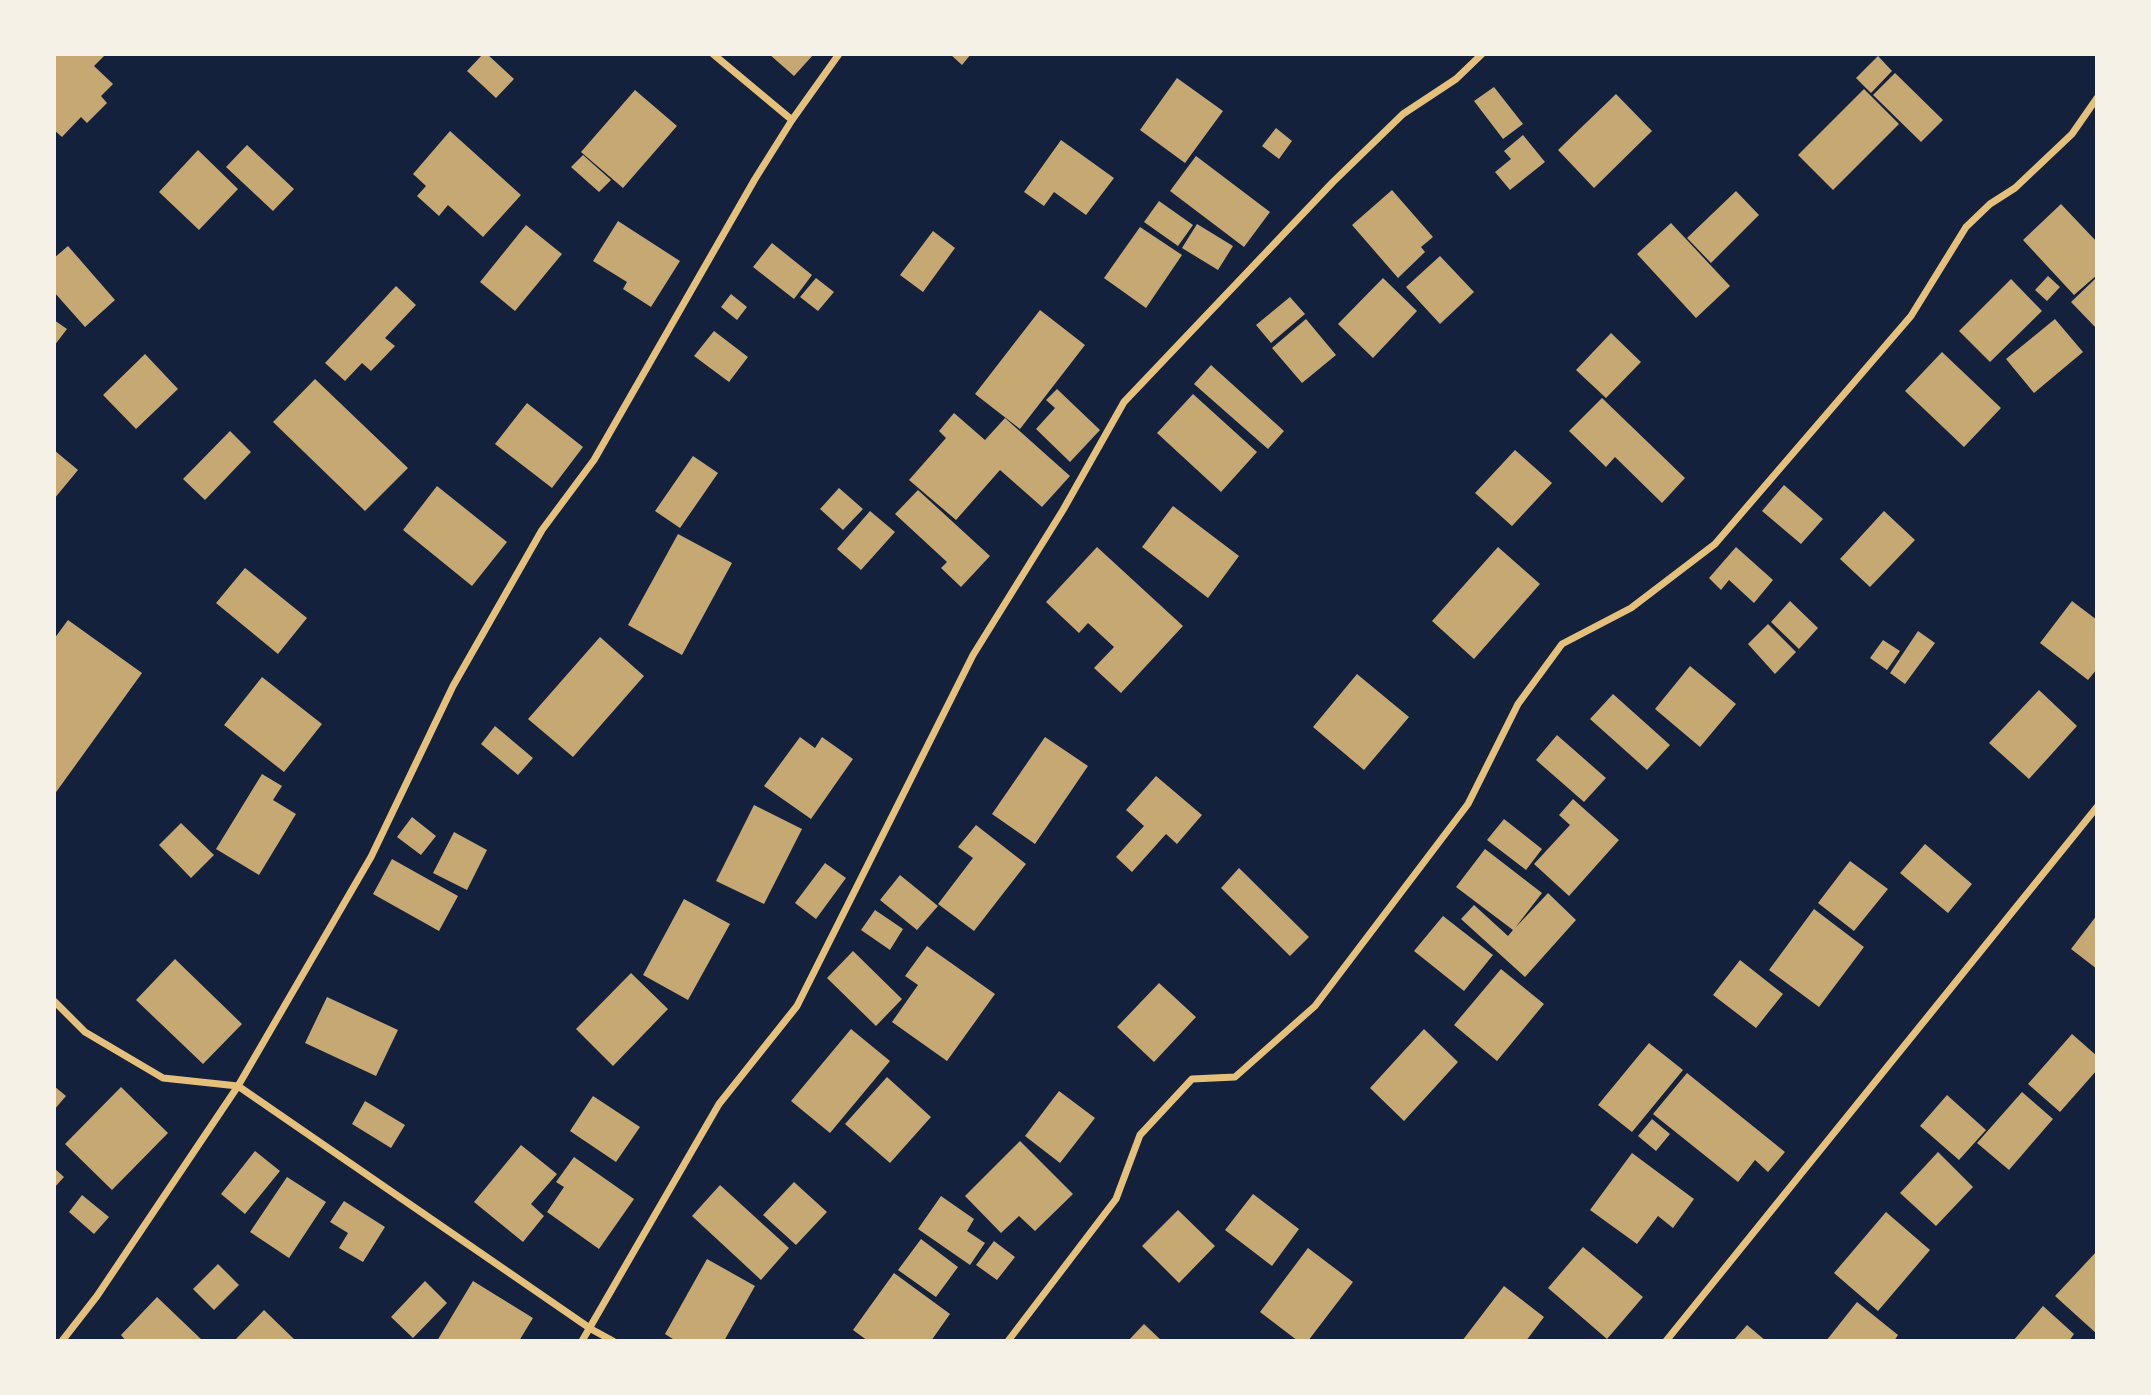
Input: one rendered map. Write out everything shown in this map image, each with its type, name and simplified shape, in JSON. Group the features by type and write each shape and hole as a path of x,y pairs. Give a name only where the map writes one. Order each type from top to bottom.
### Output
{"street":[{"path":"713,54 792,120"},
{"path":"62,1341 97,1296 238,1086 371,857 453,686 535,542 594,460 792,120 839,54"},
{"path":"582,1341 719,1104 797,1006 973,655 1063,510 1124,402 1333,182 1404,114 1456,79 1482,54"},
{"path":"1008,1341 1116,1199 1140,1135 1192,1079 1235,1077 1315,1006 1468,804 1518,704 1562,644 1631,608 1715,544 1911,316 1966,227 1990,204 2015,188 2072,134 2097,98"},
{"path":"1666,1341 2097,807"},
{"path":"54,1001 85,1032 163,1078 238,1086 591,1329 613,1341"}],"building":[{"path":"54,54 106,54 94,66 113,84 101,96 107,103 87,123 81,117 62,137 54,130"},
{"path":"483,54 487,54 514,79 496,98 467,71"},
{"path":"769,54 814,54 794,76"},
{"path":"950,54 971,54 962,65"},
{"path":"1878,56 1892,71 1871,93 1856,78"},
{"path":"1895,73 1943,120 1921,142 1873,95"},
{"path":"1177,78 1223,111 1185,163 1140,130"},
{"path":"1494,87 1523,124 1503,139 1474,101"},
{"path":"1864,89 1899,124 1833,190 1798,155"},
{"path":"635,90 677,126 623,188 581,152"},
{"path":"1616,94 1652,131 1594,188 1558,150"},
{"path":"1276,128 1292,141 1279,159 1262,146"},
{"path":"450,131 521,195 483,237 448,205 439,216 417,196 426,186 413,174"},
{"path":"1523,135 1545,162 1510,190 1495,172 1511,159 1504,151"},
{"path":"1061,140 1114,178 1086,215 1054,192 1044,206 1024,192"},
{"path":"247,145 294,189 273,211 226,167"},
{"path":"198,150 238,189 199,230 159,192"},
{"path":"583,155 611,180 599,192 571,167"},
{"path":"1196,156 1270,212 1244,247 1170,191"},
{"path":"1392,190 1433,237 1421,247 1425,252 1398,278 1352,225"},
{"path":"1736,191 1759,215 1711,263 1687,238"},
{"path":"1159,201 1193,225 1178,246 1144,222"},
{"path":"2061,204 2097,242 2097,275 2074,295 2023,240"},
{"path":"618,221 680,261 651,307 623,289 627,282 593,261"},
{"path":"1671,223 1730,286 1696,318 1637,254"},
{"path":"1197,224 1233,246 1218,270 1182,248"},
{"path":"526,225 562,254 515,311 480,282"},
{"path":"1140,227 1182,255 1146,308 1104,278"},
{"path":"933,231 955,248 923,292 900,275"},
{"path":"772,243 812,275 794,299 753,267"},
{"path":"68,246 115,300 85,327 54,292 54,258"},
{"path":"1440,256 1474,292 1440,324 1406,287"},
{"path":"2048,276 2060,287 2047,301 2035,290"},
{"path":"816,278 834,292 818,311 800,297"},
{"path":"1383,278 1417,311 1373,358 1338,324"},
{"path":"2011,279 2042,311 1990,362 1959,331"},
{"path":"2095,279 2097,281 2097,329 2071,302"},
{"path":"396,286 416,305 385,338 395,346 371,371 362,363 345,381 325,363"},
{"path":"731,294 747,307 737,320 721,307"},
{"path":"1290,297 1305,314 1271,343 1256,325"},
{"path":"1040,310 1085,345 1020,429 975,394"},
{"path":"1306,319 1336,355 1302,383 1272,348"},
{"path":"2055,319 2083,352 2034,393 2006,359"},
{"path":"54,320 67,329 54,346"},
{"path":"714,331 748,357 729,382 694,356"},
{"path":"1611,333 1641,362 1606,398 1576,370"},
{"path":"1942,352 2001,408 1964,447 1905,391"},
{"path":"145,354 178,389 136,429 103,395"},
{"path":"1211,365 1284,431 1268,449 1194,384"},
{"path":"315,379 408,468 365,511 273,422"},
{"path":"1057,389 1100,430 1070,462 1036,429 1055,408 1046,400"},
{"path":"1193,394 1257,452 1221,492 1157,433"},
{"path":"1602,398 1685,478 1662,503 1615,457 1606,467 1569,431"},
{"path":"527,403 583,447 552,488 495,444"},
{"path":"954,413 985,440 1005,418 1070,476 1042,507 1000,470 956,520 909,480 946,438 939,431"},
{"path":"230,431 251,452 205,500 183,479"},
{"path":"54,450 78,470 54,499"},
{"path":"1515,450 1552,483 1512,526 1475,493"},
{"path":"693,456 718,473 680,528 655,511"},
{"path":"1784,485 1823,519 1801,544 1762,511"},
{"path":"437,486 507,542 472,586 403,530"},
{"path":"839,488 863,509 843,530 820,509"},
{"path":"918,490 990,556 961,587 941,568 947,562 895,514"},
{"path":"1173,506 1239,556 1208,598 1142,547"},
{"path":"870,511 895,532 861,570 837,549"},
{"path":"1884,511 1915,540 1870,587 1840,559"},
{"path":"678,534 732,563 682,655 628,625"},
{"path":"1097,547 1183,626 1121,693 1094,668 1114,647 1088,623 1079,633 1046,602"},
{"path":"1498,547 1540,584 1474,659 1432,621"},
{"path":"1736,547 1773,580 1754,603 1729,580 1721,590 1709,578"},
{"path":"245,568 307,618 278,654 216,603"},
{"path":"1790,601 1818,628 1799,649 1771,622"},
{"path":"2072,601 2097,620 2097,669 2088,680 2040,643"},
{"path":"68,620 142,673 54,795 54,639"},
{"path":"1768,624 1796,652 1775,674 1748,644"},
{"path":"1918,631 1935,643 1905,684 1890,673"},
{"path":"600,637 644,676 573,757 528,719"},
{"path":"1883,640 1900,651 1887,670 1870,658"},
{"path":"1690,666 1736,704 1700,747 1655,709"},
{"path":"1357,674 1409,717 1364,770 1313,727"},
{"path":"262,677 322,724 284,772 224,725"},
{"path":"2039,690 2077,726 2029,779 1989,743"},
{"path":"1613,694 1670,745 1647,770 1590,719"},
{"path":"495,726 533,758 518,775 481,744"},
{"path":"1557,735 1606,778 1584,802 1536,760"},
{"path":"800,737 815,748 822,737 853,759 811,819 764,786"},
{"path":"1045,737 1088,766 1035,844 992,814"},
{"path":"262,774 282,786 273,800 296,814 259,875 216,849"},
{"path":"1156,776 1202,815 1177,844 1166,834 1132,872 1116,857 1144,826 1126,810"},
{"path":"1573,799 1619,840 1569,896 1534,864 1570,825 1559,815"},
{"path":"754,805 802,829 764,904 716,881"},
{"path":"412,817 436,836 421,855 397,837"},
{"path":"1504,819 1542,849 1526,870 1487,840"},
{"path":"181,823 214,855 191,878 159,845"},
{"path":"976,825 1026,864 974,931 938,904 973,858 958,847"},
{"path":"454,832 487,850 467,890 433,873"},
{"path":"1925,844 1972,884 1948,913 1900,873"},
{"path":"1485,849 1542,893 1515,928 1548,893 1576,920 1525,977 1461,919 1474,905 1508,936 1513,930 1456,887"},
{"path":"392,859 458,896 439,931 373,894"},
{"path":"1850,861 1888,889 1854,931 1818,903"},
{"path":"825,863 846,878 816,919 795,903"},
{"path":"1239,868 1309,937 1290,956 1221,888"},
{"path":"900,875 938,906 917,930 880,900"},
{"path":"684,899 730,924 688,1000 643,975"},
{"path":"1814,909 1864,947 1819,1007 1769,970"},
{"path":"875,910 903,929 890,950 861,930"},
{"path":"2097,915 2097,969 2071,949"},
{"path":"1443,916 1493,955 1464,991 1414,951"},
{"path":"927,946 995,994 947,1061 892,1022 918,985 905,976"},
{"path":"853,951 902,999 876,1026 827,978"},
{"path":"175,959 242,1024 203,1064 136,1000"},
{"path":"1740,960 1783,994 1756,1028 1713,995"},
{"path":"1501,969 1544,1004 1497,1061 1454,1025"},
{"path":"631,973 668,1009 613,1066 576,1029"},
{"path":"1159,983 1196,1017 1154,1062 1117,1027"},
{"path":"327,997 398,1030 376,1076 305,1043"},
{"path":"851,1029 890,1061 830,1133 791,1101"},
{"path":"1424,1029 1458,1062 1404,1121 1370,1088"},
{"path":"2072,1034 2097,1056 2097,1070 2060,1112 2028,1084"},
{"path":"1649,1043 1683,1070 1632,1132 1598,1105"},
{"path":"1687,1073 1785,1152 1768,1172 1755,1160 1738,1182 1653,1114"},
{"path":"887,1077 931,1117 890,1163 845,1124"},
{"path":"54,1086 66,1096 54,1110"},
{"path":"121,1087 168,1133 112,1190 65,1144"},
{"path":"1059,1091 1095,1118 1060,1163 1025,1136"},
{"path":"2022,1092 2053,1119 2009,1170 1977,1143"},
{"path":"1947,1095 1986,1130 1959,1160 1920,1126"},
{"path":"593,1096 640,1127 616,1162 570,1131"},
{"path":"365,1101 405,1125 391,1148 352,1124"},
{"path":"1652,1119 1670,1134 1656,1151 1638,1136"},
{"path":"1020,1141 1073,1194 1035,1231 1019,1216 1001,1233 965,1196"},
{"path":"521,1145 557,1174 531,1204 544,1216 523,1242 474,1202"},
{"path":"255,1151 280,1171 245,1214 221,1194"},
{"path":"1938,1152 1973,1187 1936,1226 1900,1193"},
{"path":"1632,1153 1694,1199 1673,1228 1658,1216 1637,1244 1590,1210"},
{"path":"574,1157 634,1199 599,1249 547,1212 564,1187 556,1182"},
{"path":"54,1168 64,1177 54,1188"},
{"path":"287,1177 326,1202 289,1258 250,1232"},
{"path":"794,1182 827,1212 796,1245 763,1215"},
{"path":"720,1185 789,1248 761,1280 692,1216"},
{"path":"1253,1194 1299,1229 1272,1266 1225,1230"},
{"path":"82,1195 109,1217 94,1234 69,1212"},
{"path":"941,1196 974,1219 967,1231 985,1243 970,1265 918,1229"},
{"path":"344,1201 385,1227 363,1262 339,1248 348,1233 330,1222"},
{"path":"1178,1210 1215,1246 1179,1283 1142,1246"},
{"path":"1886,1212 1930,1250 1878,1311 1834,1273"},
{"path":"921,1239 958,1267 936,1297 898,1270"},
{"path":"994,1241 1015,1257 997,1280 976,1265"},
{"path":"1583,1247 1643,1297 1607,1339 1548,1288"},
{"path":"1308,1248 1353,1282 1308,1341 1298,1341 1260,1312"},
{"path":"2097,1251 2097,1334 2055,1296"},
{"path":"707,1259 755,1286 724,1341 676,1341 665,1334"},
{"path":"218,1264 239,1285 214,1310 193,1289"},
{"path":"894,1273 950,1314 931,1341 868,1341 853,1330"},
{"path":"425,1281 447,1303 413,1338 391,1317"},
{"path":"473,1281 533,1318 519,1341 437,1341"},
{"path":"1504,1286 1544,1317 1526,1341 1462,1341"},
{"path":"157,1297 203,1341 126,1341 121,1335"},
{"path":"1857,1302 1898,1335 1894,1341 1826,1341"},
{"path":"2043,1306 2074,1334 2069,1341 2013,1341"},
{"path":"264,1310 296,1341 234,1341"},
{"path":"1144,1324 1162,1341 1128,1341"},
{"path":"1747,1325 1766,1341 1733,1341"}]}
